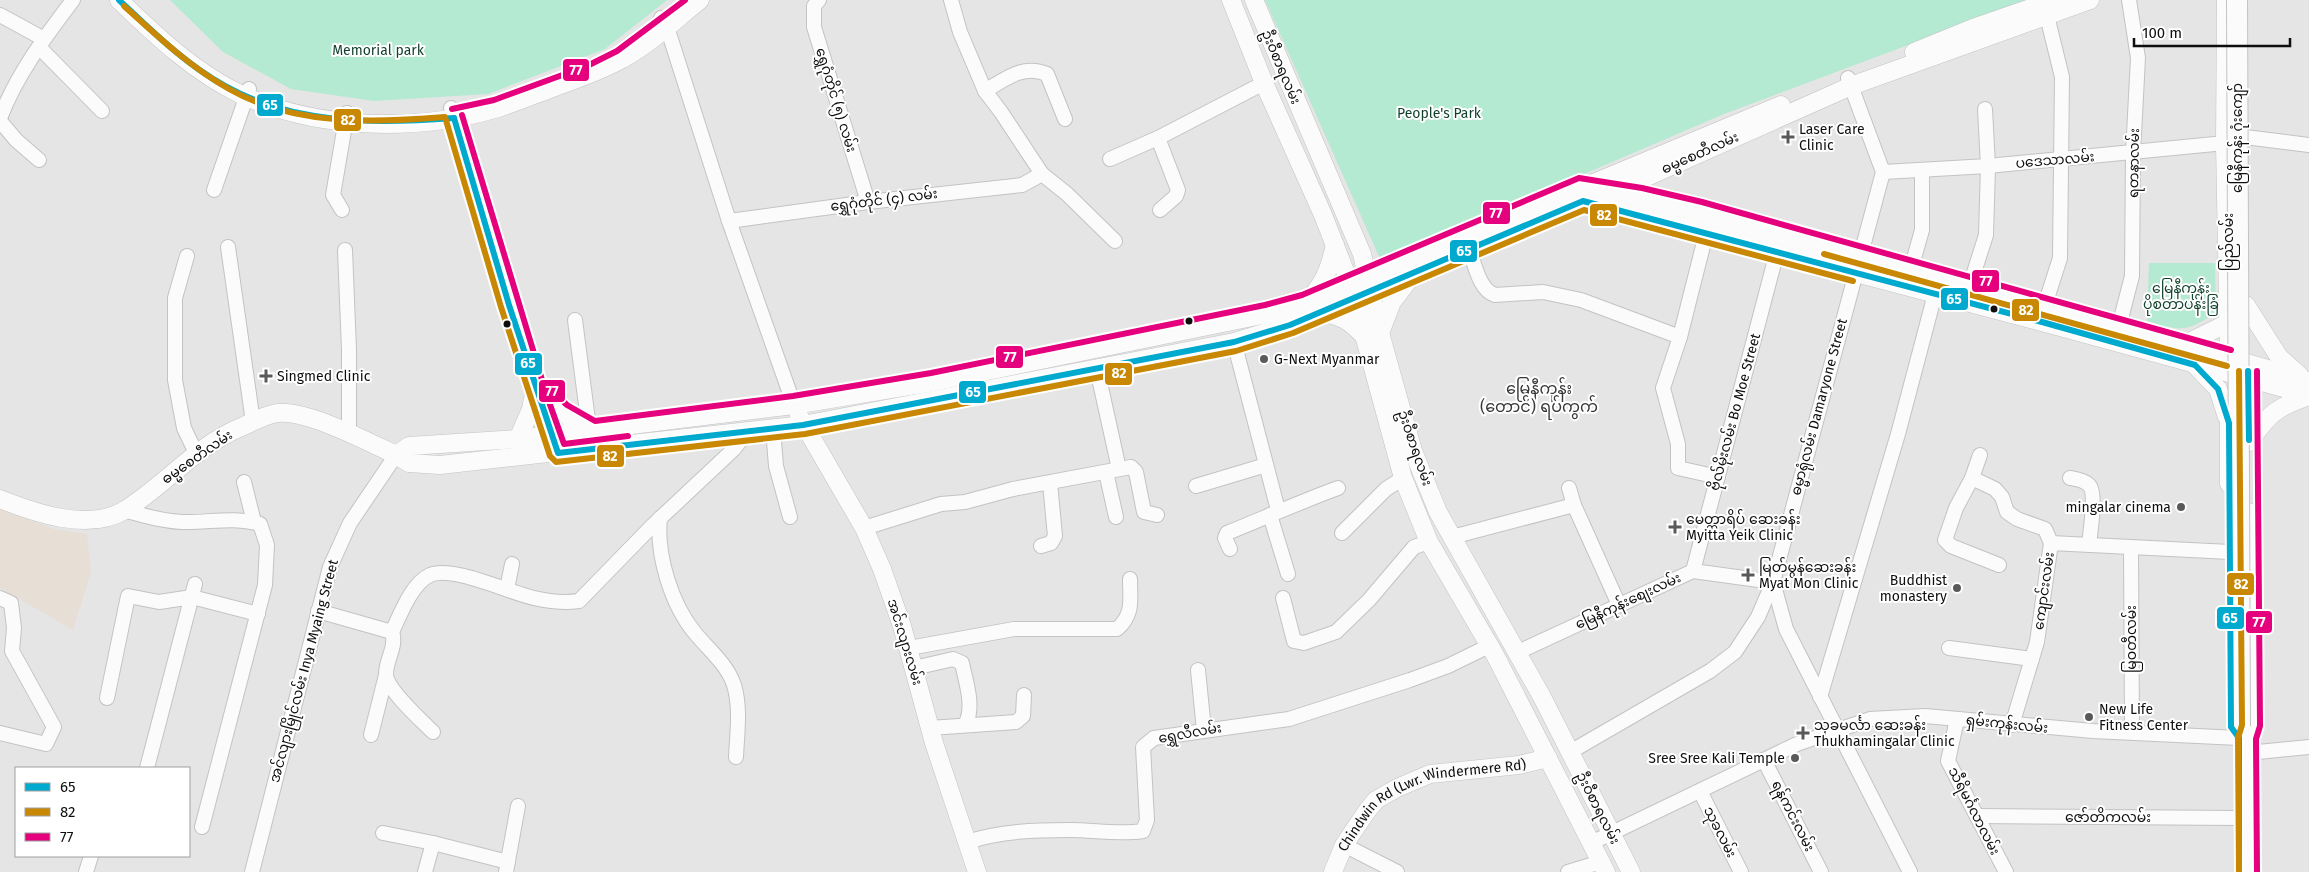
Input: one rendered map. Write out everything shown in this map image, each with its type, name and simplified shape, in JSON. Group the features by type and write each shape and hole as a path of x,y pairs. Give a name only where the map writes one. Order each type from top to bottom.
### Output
{"highway":[{"name":"မြေနီကုန်း ဂုံးကျော်","path":"2237,0 2243,739"},
{"name":"ပြည်လမ်း","path":"2239,872 2239,818 2243,739"},
{"name":"ပြည်လမ်း","path":"2243,739 2248,872"}],"main road":[{"path":"119,0 189,62 248,93 312,117 346,117 411,122 452,113 497,108 590,74 622,59 664,22 683,0"},
{"path":"130,0 206,65 248,93"},
{"path":"664,22 700,0"},
{"name":"ဦးဝီစာရလမ်း","path":"1231,0 1264,83 1372,335 1413,451 1438,512 1516,648 1631,872"},
{"name":"ဦးဝီစာရလမ်း","path":"1254,0 1362,254 1369,283 1372,335 1403,478 1429,542 1492,650 1603,867"},
{"name":"ဓမ္မစေတီလမ်း","path":"0,498 54,516 85,519 106,517 124,510 196,453 228,433 279,413 306,416 396,455 409,463 440,464 558,453 803,425 1234,342 1290,325 1309,309 1369,283 1397,264 1582,194 1850,82 2050,8 2090,0"},
{"name":"ပြည်လမ်း","path":"2226,0 2231,727 2243,739 2252,726 2246,305 2246,0"},
{"name":"ဓမ္မစေတီလမ်း","path":"1612,190 1642,179 1850,82"},
{"path":"1642,179 1636,188 1644,197"},
{"path":"1582,194 1612,190 1682,207 1970,285 2044,313 2195,365 2230,366"},
{"path":"1582,194 1706,234 1935,294 2118,326 2183,345 2230,366 2309,388"},
{"name":"ဓမ္မစေတီလမ်း","path":"1369,283 1417,270 1469,249 1582,194"},
{"path":"1678,226 1675,214 1682,207"},
{"path":"1309,309 1323,284 1335,245"},
{"path":"1362,254 1379,263 1397,264"},
{"path":"396,455 409,446 518,439 794,405 933,382 1094,349 1309,309 1340,317 1352,322 1372,335 1392,302 1417,270"},
{"path":"2246,305 2279,358 2309,388"},
{"path":"2183,345 2228,323"},
{"path":"1094,349 1097,369"},
{"path":"2195,365 2218,389 2229,423"},
{"path":"535,388 550,404 567,416 592,429"},
{"path":"518,439 531,410 535,388"},
{"path":"2249,442 2269,414 2309,388"},
{"name":"အင်းလျားလမ်း","path":"794,405 803,425 864,528 882,569 908,648 930,728 977,872"},
{"path":"1492,650 1516,648"},
{"path":"1531,725 1552,716"},
{"name":"Chindwin Rd (Lwr. Windermere Rd)","path":"1333,872 1344,845 1376,800 1418,778 1443,772 1551,763 1572,756"}],"street":[{"path":"39,160 16,140 0,120 11,91 73,0"},
{"name":"ရွှေဂုံတိုင် (၅) လမ်း","path":"819,0 814,6 814,27 868,202"},
{"path":"951,0 960,32 985,91 1001,112 1040,176 1067,194 1115,242"},
{"name":"ရတနာလမ်း","path":"2118,326 2132,276 2133,153 2138,58 2129,0"},
{"path":"2044,313 2060,258 2062,159 2062,77 2050,8"},
{"path":"0,15 42,43 102,111"},
{"path":"664,22 729,221 794,405"},
{"path":"985,91 1012,74 1034,68 1047,74 1065,119"},
{"path":"1850,82 1883,172"},
{"path":"1110,159 1158,138 1264,83"},
{"path":"214,190 248,93"},
{"path":"1970,285 1986,235 1988,166 1986,109"},
{"path":"452,113 535,388 558,453"},
{"path":"342,210 333,195 346,117"},
{"path":"2245,137 2309,144"},
{"path":"1158,138 1178,190 1176,196 1160,210"},
{"name":"ပဒေသာလမ်း","path":"1883,172 1988,166 2226,143"},
{"path":"1911,270 1922,230 1922,170"},
{"name":"ဓမ္မာရုံလမ်း Damaryone Street","path":"1572,756 1710,671 1736,652 1758,617 1773,582 1883,172"},
{"name":"ရွှေဂုံတိုင် (၄) လမ်း","path":"729,221 868,202 1022,185 1040,176"},
{"path":"1706,234 1680,336 1663,388 1678,444 1678,468 1718,477"},
{"path":"228,247 252,422"},
{"path":"1469,249 1482,284 1488,293 1495,295 1528,291 1553,294 1632,317 1680,336"},
{"path":"345,250 349,350 349,434"},
{"name":"ဗိုလ်မိုးလမ်း Bo Moe Street","path":"1692,571 1777,252"},
{"path":"187,256 175,298 175,380 184,428 196,453"},
{"path":"1820,697 1887,473 1935,294"},
{"path":"575,320 592,429"},
{"path":"1234,342 1266,465 1288,574"},
{"path":"1097,369 1112,470 1116,517"},
{"path":"773,429 776,466 790,517"},
{"path":"371,735 394,640 392,632 411,594 429,575 441,573 461,576 532,598 558,603 579,601 660,518 734,449 747,432"},
{"name":"အင်လျားမြိုင်လမ်း Inya Myaing Street","path":"256,871 330,567 342,537 396,455"},
{"path":"1980,455 1972,478 1956,508 1946,540 1952,546 1998,565"},
{"path":"1196,486 1266,465"},
{"path":"864,528 941,504 965,502 1013,489 1112,470 1135,468 1144,512 1157,515"},
{"path":"1342,533 1386,489 1403,478"},
{"path":"1972,478 1996,489 2002,497 2007,512 2017,519 2045,530 2051,543"},
{"path":"2070,478 2082,480 2090,485 2093,494 2089,545"},
{"path":"244,482 254,522"},
{"path":"1041,546 1051,543 1055,536 1050,483"},
{"path":"1230,548 1225,538 1227,532 1338,488"},
{"path":"1569,488 1574,505 1619,605"},
{"path":"1452,536 1574,505"},
{"path":"124,510 158,520 183,522 245,519 260,524 267,545 265,585 202,827"},
{"path":"660,518 659,533 670,589 693,631 726,669 734,684 738,705 736,757"},
{"path":"1283,598 1294,641 1304,643 1336,632 1369,600 1414,548 1429,542"},
{"name":"ကျောင်းလမ်း","path":"2012,725 2038,642 2051,543 2230,552"},
{"name":"မြဝတီလမ်း","path":"2131,547 2132,732"},
{"path":"507,589 512,564"},
{"name":"မြေနီကုန်းစျေးလမ်း","path":"1516,648 1619,605 1692,571 1773,582"},
{"path":"908,648 1014,629 1117,629 1127,620 1130,602 1130,579"},
{"path":"1773,582 1786,629 1910,872"},
{"path":"107,698 128,596 159,602 193,590 258,614"},
{"path":"147,767 193,590"},
{"path":"0,598 11,603 14,628 12,651 54,727 46,744 0,732"},
{"path":"318,611 392,632"},
{"path":"1949,648 2032,659"},
{"name":"ရွှေလီလမ်း","path":"967,842 1002,832 1071,830 1128,834 1143,831 1148,820 1143,747 1154,738 1289,719 1410,680 1492,650"},
{"path":"914,668 953,659 962,664 970,707 969,718 965,725"},
{"path":"1198,670 1204,730"},
{"path":"386,675 390,686 433,732"},
{"path":"930,728 1020,720 1024,716 1024,695"},
{"name":"ရှမ်းကုန်းလမ်း","path":"1591,843 1798,744 1870,720 1925,716 2093,731 2243,739 2309,747"},
{"name":"သီရိမင်္ဂလာလမ်း","path":"1957,719 1948,761 2006,872"},
{"name":"ရန်ကင်းလမ်း","path":"1764,760 1821,872"},
{"name":"သုခလမ်း","path":"1700,791 1740,872"},
{"path":"383,833 433,843 507,867 518,806"},
{"name":"ဇော်တိကလမ်း","path":"1977,816 2239,818"},
{"path":"425,872 433,843"},
{"path":"1344,845 1397,872"},
{"path":"86,872 91,857"},
{"path":"1568,872 1603,867"}],"shaded area":[{"path":"0,509 54,529 87,534 91,572 73,630 0,588"}],"green space":[{"name":"Memorial park","path":"170,0 667,0 605,49 488,94 374,101 291,89 223,52"},
{"name":"People's Park","path":"1265,0 2028,0 1724,114 1381,261"},
{"name":"မြေနီကုန်း ပိုစတာပန်းခြံ","path":"2149,263 2215,263 2216,312 2197,324 2183,328 2168,327 2147,321"}],"transit line":[{"name":"65","path":"119,0 196,68 251,99 307,115 336,119 395,121 454,118"},
{"name":"77","path":"452,109 494,100 587,66 617,51 685,0"},
{"name":"82","path":"124,6 201,71 229,89 254,101 280,110 307,116 362,121 445,117 501,307 550,456 556,462 805,434 1236,351 1293,333 1584,210 1853,281"},
{"name":"77","path":"462,115 543,383 567,405 595,421 793,396 931,373 1265,305 1302,295 1579,178 1642,188 1702,202 2231,350"},
{"name":"65","path":"454,118 509,305 558,453 803,425 1234,342 1290,325 1583,201 2042,322 2195,365 2218,389 2229,423 2231,727 2239,738 2239,872"},
{"name":"82","path":"1824,254 2227,366"},
{"name":"82","path":"2239,371 2242,725 2238,738 2239,872"},
{"name":"65","path":"2248,371 2249,440"},
{"name":"77","path":"2257,371 2260,726 2256,739 2257,872"},
{"name":"77","path":"543,385 564,444 628,436"}],"place":[{"name":"Laser Care Clinic","path":"1788,137"},
{"name":"G-Next Myanmar","path":"1264,359"},
{"name":"Singmed Clinic","path":"266,376"},
{"name":"mingalar cinema","path":"2181,507"},
{"name":"မေတ္တာရိပ် ဆေးခန်း Myitta Yeik Clinic","path":"1675,527"},
{"name":"မြတ်မွန်ဆေးခန်း Myat Mon Clinic","path":"1748,575"},
{"name":"Buddhist monastery","path":"1957,588"},
{"name":"New Life Fitness Center","path":"2089,717"},
{"name":"သုခမင်္လာ ဆေးခန်း Thukhamingalar Clinic","path":"1803,733"},
{"name":"Sree Sree Kali Temple","path":"1795,758"}],"district":[{"name":"မြေနီကုန်း (တောင်) ရပ်ကွက်","path":"1539,397"}]}
